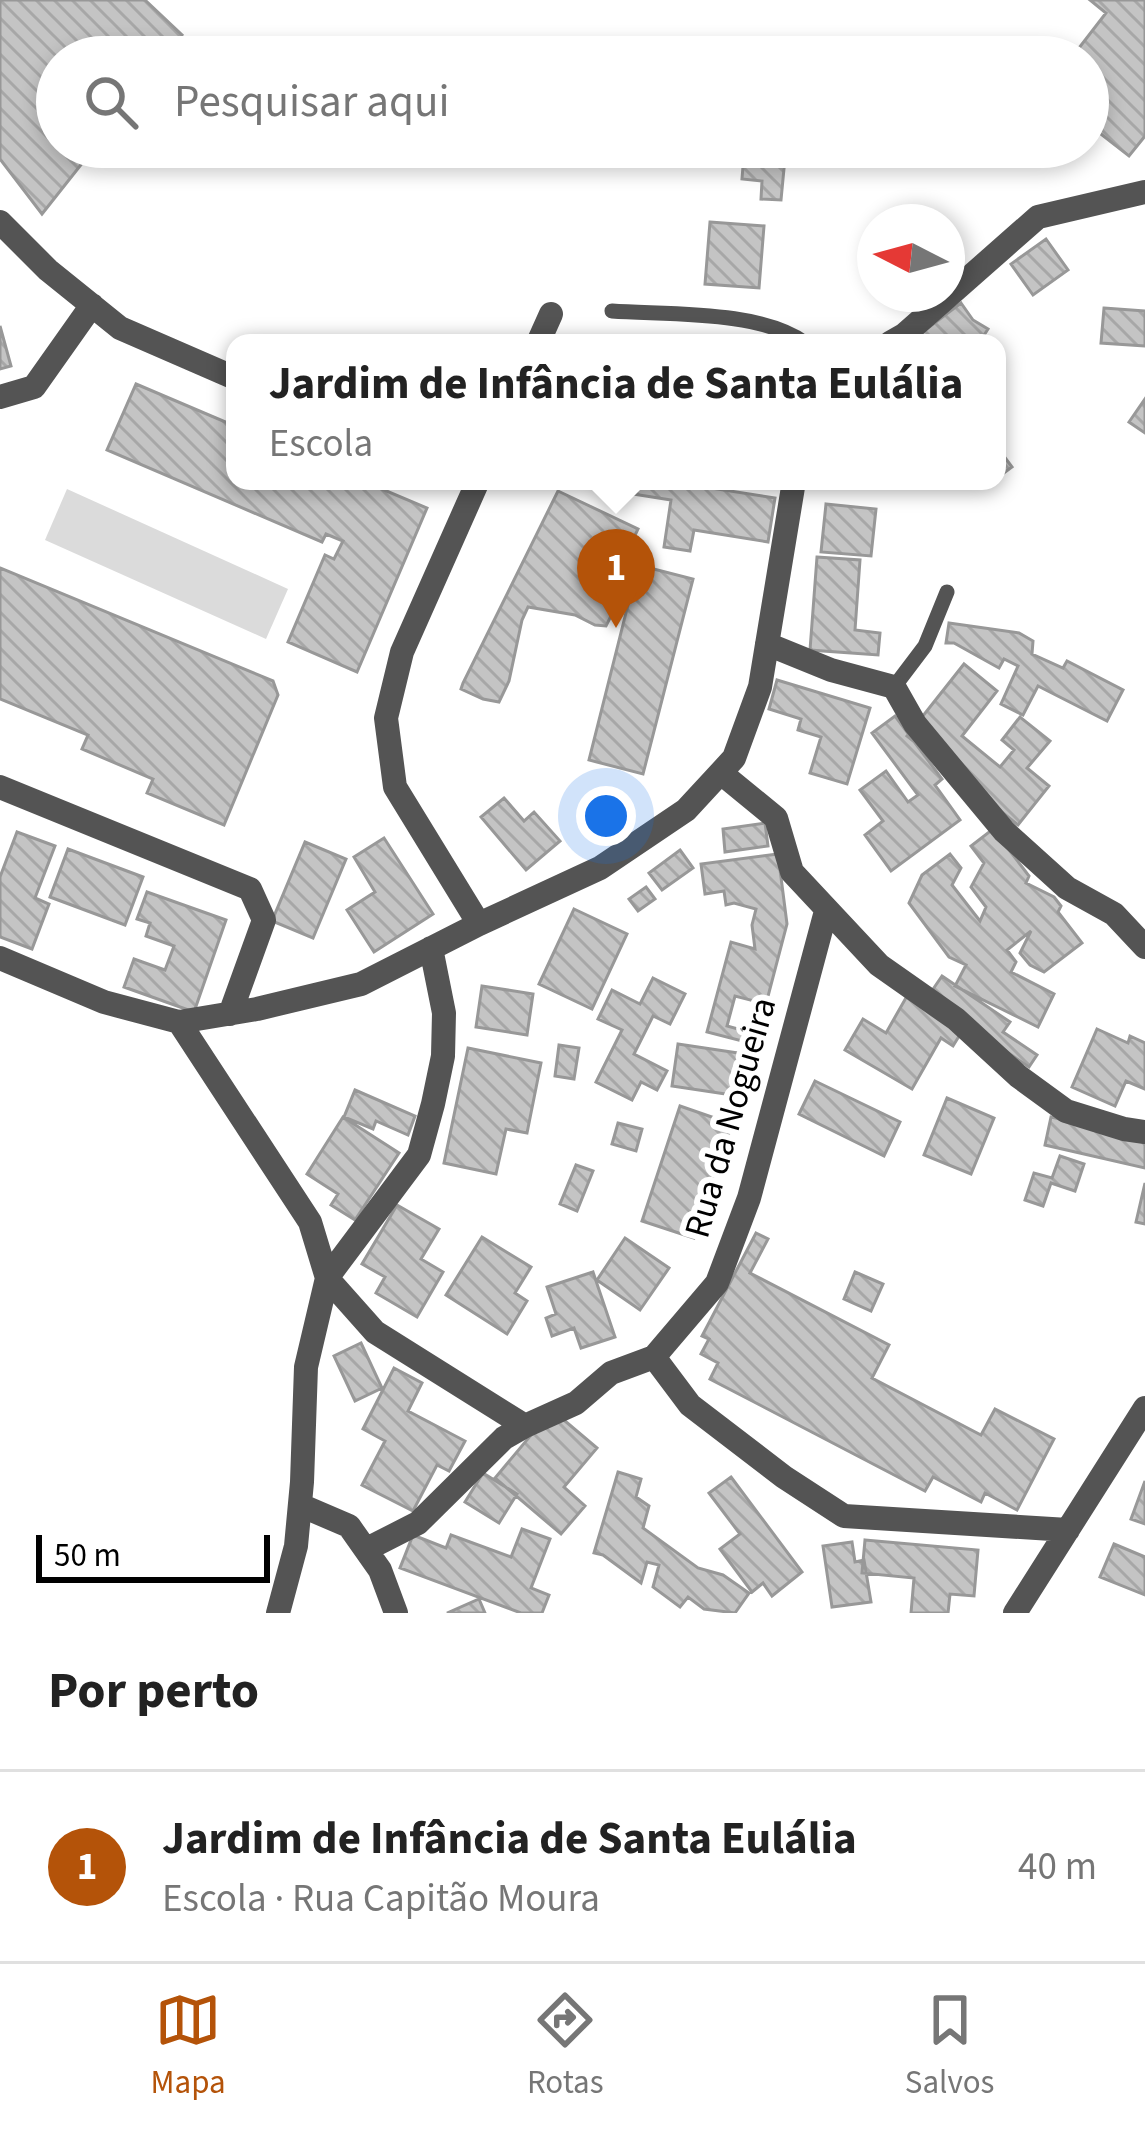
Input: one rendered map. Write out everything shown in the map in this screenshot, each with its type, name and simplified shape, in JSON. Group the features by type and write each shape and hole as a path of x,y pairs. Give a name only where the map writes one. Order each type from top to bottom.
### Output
{"street":[{"path":"904,334 1038,217 1145,193"},
{"path":"0,222 48,270 120,328 226,374"},
{"path":"0,397 34,387 92,305"},
{"path":"542,334 551,314"},
{"path":"472,490 402,652 386,718 395,787 479,924"},
{"path":"0,958 104,1002 178,1022 361,984 600,868 686,810 734,758 760,686 793,490"},
{"path":"767,644 832,670 894,687 915,724 1004,831 1067,888 1114,914 1145,947"},
{"path":"721,772 776,818 792,872 879,964 956,1019 1018,1076 1066,1111 1145,1132"},
{"path":"0,787 250,889 264,920 230,1014"},
{"name":"Rua da Nogueira","path":"367,1549 418,1522 505,1438 576,1403 611,1373 654,1357 717,1283 749,1198 826,911"},
{"path":"278,1613 296,1546 306,1367 327,1278 419,1155 434,1104 443,1056 443,1012 431,948"},
{"path":"178,1022 310,1222 327,1278 375,1332 525,1426"},
{"path":"654,1357 690,1405 844,1516 1068,1530"},
{"path":"1015,1613 1145,1408"},
{"path":"300,1505 350,1526 380,1570 396,1613"}],"lane":[{"path":"612,311 748,320 792,334"},
{"path":"894,687 925,646 947,592"}],"shaded area":[{"path":"67,489 288,589 266,639 45,540"}],"building":[{"path":"0,0 145,0 182,35 36,36 36,168 78,168 42,214 0,159"},
{"path":"1090,0 1145,0 1145,136 1129,156 1109,140 1109,36 1088,36 1106,13"},
{"path":"743,168 784,168 781,200 761,199 762,181 742,179"},
{"path":"710,222 764,226 759,288 705,284"},
{"path":"1046,239 1068,270 1033,295 1011,264"},
{"path":"1104,308 1145,311 1145,346 1101,343"},
{"path":"965,309 988,329 985,334 920,334 949,312"},
{"path":"0,326 11,366 0,369"},
{"path":"136,384 226,422 226,490 384,490 427,508 357,672 288,642 325,555 334,559 343,541 326,534 322,542 107,450"},
{"path":"1145,399 1145,433 1129,422"},
{"path":"634,490 724,490 775,498 768,542 694,530 690,551 664,547 671,500 633,494"},
{"path":"558,491 638,529 613,612 606,626 528,607 499,702 483,699 461,689 463,683"},
{"path":"826,504 876,509 871,556 821,552"},
{"path":"817,557 860,560 855,630 880,633 878,655 810,650"},
{"path":"638,565 693,579 643,774 589,760"},
{"path":"0,568 273,681 278,695 224,825 147,793 153,779 82,749 88,735 0,699"},
{"path":"949,623 1019,633 1033,641 1032,654 1063,668 1067,661 1123,690 1107,721 1038,686 1023,715 1001,704 1018,666 1004,659 999,668 946,643"},
{"path":"964,664 997,691 962,736 1000,767 1014,750 1002,740 1020,717 1050,741 1027,768 1049,786 1018,825 907,736"},
{"path":"777,680 870,708 847,784 810,773 821,737 798,730 801,719 769,709"},
{"path":"895,716 942,779 935,785 960,820 891,871 865,835 883,821 860,790 886,771 908,802 918,795 872,733"},
{"path":"504,798 524,821 534,812 560,841 526,870 481,817"},
{"path":"765,823 768,846 725,852 723,829"},
{"path":"993,829 1029,876 1026,883 1054,897 1061,906 1058,912 1082,943 1044,972 1020,953 1031,931 1007,950 1016,962 1011,972 1054,994 1038,1027 955,986 966,965 949,957 909,903 922,875 950,854 961,868 952,885 980,921 986,907 971,887 984,863 971,846"},
{"path":"17,832 55,846 35,898 49,904 32,949 0,937 0,877"},
{"path":"384,838 433,914 374,952 347,910 375,892 354,857"},
{"path":"305,842 346,859 313,938 272,921"},
{"path":"68,849 143,877 125,925 50,897"},
{"path":"680,850 693,868 662,890 649,873"},
{"path":"778,854 787,924 766,1004 735,996 727,1026 756,1034 757,1040 746,1042 707,1032 731,942 755,949 756,909 726,905 724,891 705,894 701,864"},
{"path":"646,887 655,899 638,911 629,899"},
{"path":"147,892 226,920 194,1012 124,987 134,959 165,970 174,946 146,936 150,923 137,919"},
{"path":"574,909 627,934 592,1009 539,984"},
{"path":"942,976 1010,1022 1003,1032 1037,1055 1029,1067 927,998"},
{"path":"653,978 685,994 670,1024 653,1016 634,1054 667,1071 657,1090 641,1082 632,1100 596,1082 622,1030 598,1019 612,990 640,1004"},
{"path":"482,986 533,994 527,1035 476,1027"},
{"path":"907,996 964,1028 953,1046 941,1038 912,1089 845,1050 863,1019 886,1033"},
{"path":"1097,1029 1128,1043 1130,1036 1145,1043 1145,1089 1126,1081 1115,1106 1072,1087"},
{"path":"678,1044 745,1054 739,1096 672,1086"},
{"path":"559,1045 579,1048 574,1079 555,1076"},
{"path":"468,1048 541,1063 527,1133 506,1129 496,1174 444,1163"},
{"path":"815,1081 900,1122 884,1156 799,1114"},
{"path":"355,1090 415,1116 408,1135 376,1121 373,1129 344,1117"},
{"path":"947,1098 994,1118 971,1174 924,1155"},
{"path":"680,1106 732,1124 694,1238 642,1221"},
{"path":"343,1117 399,1153 355,1220 331,1205 338,1194 307,1174"},
{"path":"1051,1117 1145,1138 1145,1168 1045,1145"},
{"path":"618,1123 642,1129 636,1151 612,1144"},
{"path":"1060,1156 1084,1164 1075,1191 1051,1183 1043,1206 1025,1200 1034,1173 1052,1178"},
{"path":"576,1165 593,1171 577,1211 560,1204"},
{"path":"1145,1183 1145,1224 1136,1222"},
{"path":"397,1205 439,1229 421,1259 443,1272 417,1317 376,1293 385,1277 362,1264"},
{"path":"756,1233 768,1239 750,1273 889,1345 872,1378 981,1435 995,1409 1054,1439 1017,1510 985,1493 981,1502 933,1477 925,1491 710,1379 718,1363 701,1354 709,1339 702,1336"},
{"path":"482,1237 531,1267 515,1293 527,1301 507,1334 446,1295"},
{"path":"625,1238 669,1268 640,1310 597,1280"},
{"path":"593,1272 615,1337 581,1348 574,1328 552,1336 546,1318 556,1314 547,1287"},
{"path":"855,1272 883,1284 871,1311 844,1299"},
{"path":"361,1343 382,1388 355,1401 334,1356"},
{"path":"394,1368 422,1383 408,1411 465,1441 449,1471 437,1465 413,1511 362,1485 385,1441 363,1429"},
{"path":"552,1410 597,1448 564,1487 585,1506 561,1534 495,1478"},
{"path":"618,1472 641,1479 636,1497 649,1506 643,1528 698,1568 723,1575 749,1593 735,1613 704,1609 688,1597 680,1607 653,1587 659,1565 647,1562 641,1583 594,1553"},
{"path":"483,1473 517,1494 499,1523 465,1502"},
{"path":"731,1477 802,1572 772,1596 763,1583 752,1592 720,1549 740,1534 709,1493"},
{"path":"1145,1481 1145,1524 1131,1519"},
{"path":"522,1529 550,1539 531,1588 549,1595 542,1613 521,1613 400,1568 413,1535 446,1548 451,1535 511,1557"},
{"path":"865,1540 978,1550 974,1596 950,1594 948,1613 911,1613 914,1578 862,1573"},
{"path":"852,1542 855,1562 864,1560 871,1602 832,1607 823,1546"},
{"path":"1114,1544 1145,1557 1145,1595 1100,1577"},
{"path":"479,1599 485,1613 447,1613"}],"place":[{"name":"Jardim de Infância de Santa Eulália","path":"616,628"}]}
